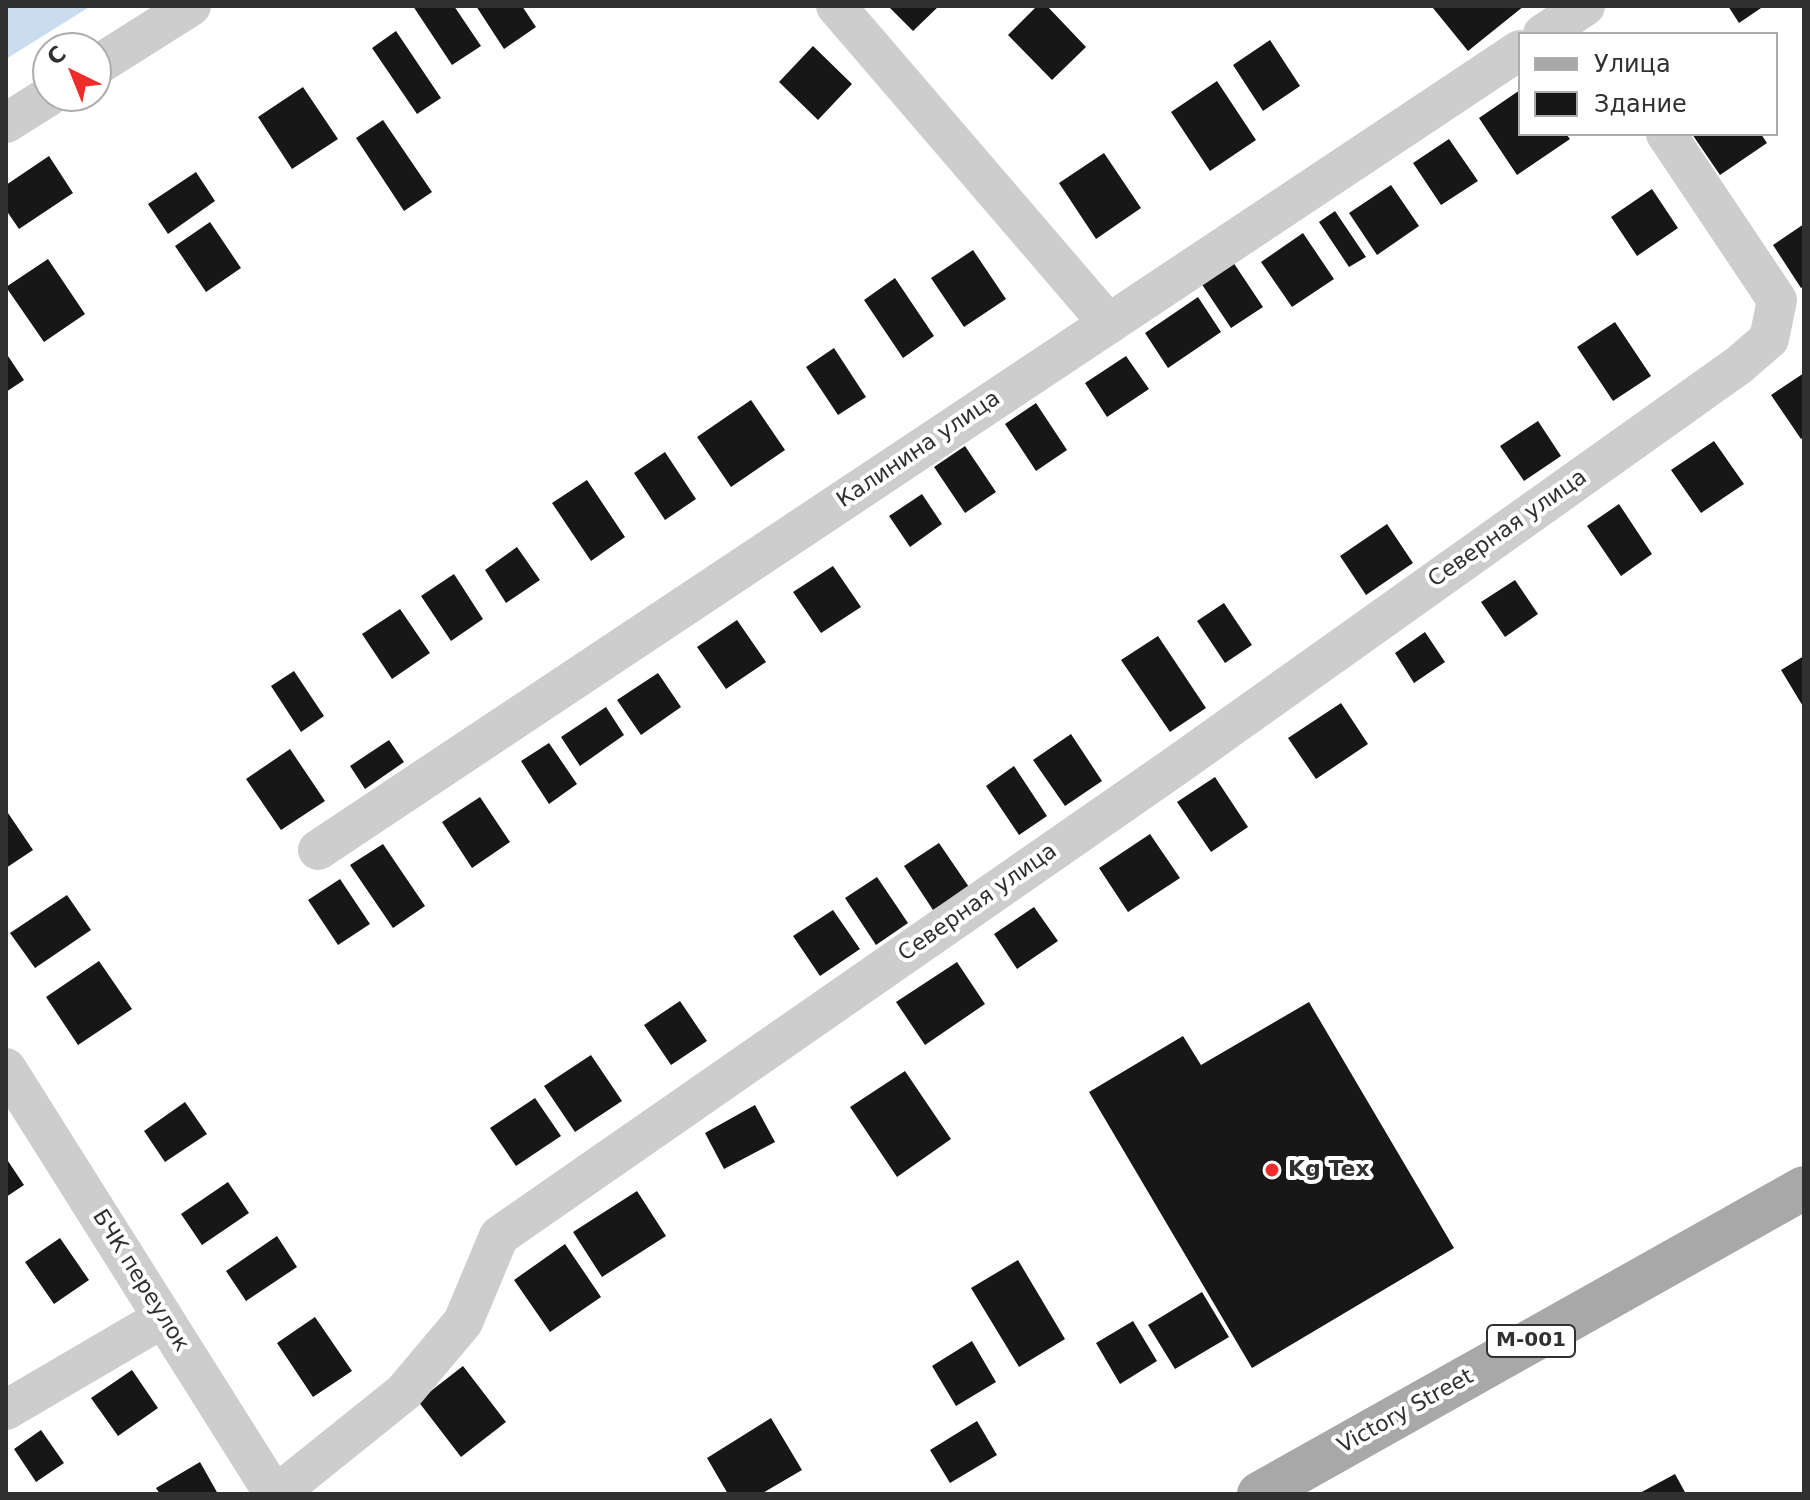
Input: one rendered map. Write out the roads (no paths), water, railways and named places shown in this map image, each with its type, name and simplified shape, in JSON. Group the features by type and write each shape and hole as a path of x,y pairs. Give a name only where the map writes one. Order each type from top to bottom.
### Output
{"main road":[{"name":"Victory Street","path":"1259,1494 1804,1188"}],"street":[{"path":"112,56 191,6"},
{"path":"836,6 1109,324"},
{"path":"1547,32 1587,14"},
{"name":"Калинина улица","path":"318,850 1518,51"},
{"path":"6,123 32,107"},
{"name":"Северная улица","path":"276,1494 404,1392 463,1322 499,1236 1164,774 1739,365 1769,339 1777,300 1667,136"},
{"name":"БЧК переулок","path":"6,1068 276,1494"},
{"path":"6,1410 163,1318"}],"water":[{"path":"6,6 91,6 49,32 32,32 32,43 6,59"}],"place":[{"name":"Kg Tex","path":"1272,1170"}]}
